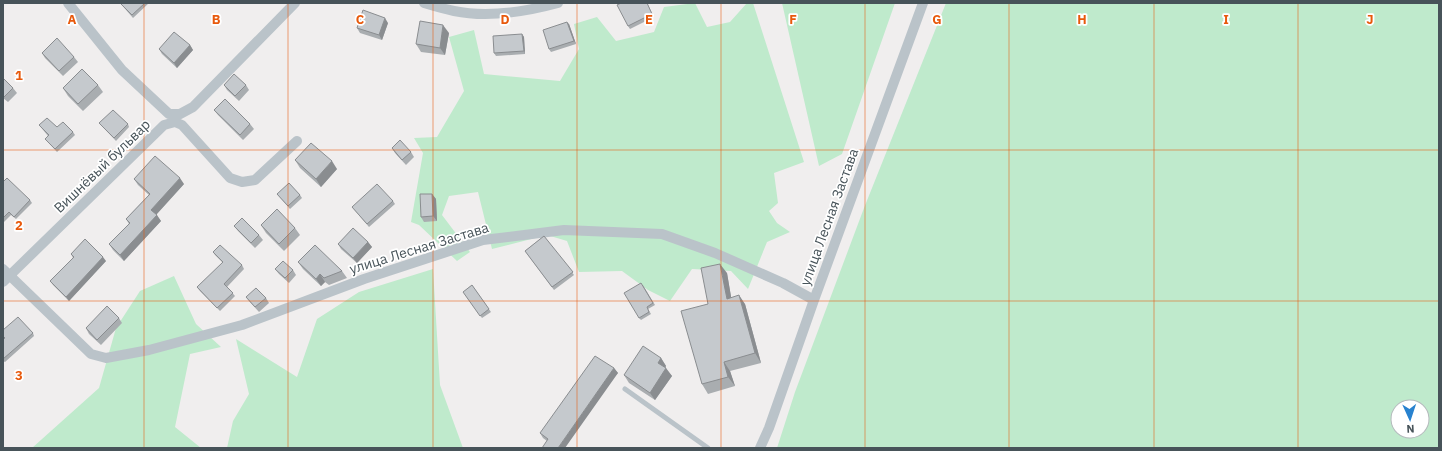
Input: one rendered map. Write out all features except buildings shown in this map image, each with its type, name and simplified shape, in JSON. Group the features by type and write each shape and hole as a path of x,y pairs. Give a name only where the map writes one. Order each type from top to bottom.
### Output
{"street":[{"path":"68,3 122,70 169,114 180,114 193,107 295,3"},
{"path":"424,3 455,12 492,14 536,9 558,3"},
{"name":"улица Лесная Застава","path":"5,275 91,354 106,358 149,350 242,325 364,279 483,240 564,230 662,234 715,253 776,280 814,300 923,3"},
{"name":"Вишнёвый бульвар","path":"5,275 164,125 175,122 182,125 230,178 242,182 255,180 297,141"},
{"path":"760,448 769,428 814,300"}],"lane":[{"path":"625,389 708,448"}],"green space":[{"path":"695,3 707,27 730,22 747,3 753,3 804,162 774,173 778,203 769,211 777,223 790,232 767,242 748,289 731,271 692,269 670,301 648,290 622,271 579,272 567,241 547,235 492,249 478,192 449,196 442,215 470,252 457,261 419,225 411,222 423,153 414,138 437,137 464,91 449,37 474,30 484,74 560,81 579,49 574,24 597,17 616,41 654,32 664,7"},
{"path":"782,3 895,3 842,154 819,166"},
{"path":"946,3 1439,3 1439,448 777,448 795,392 864,208"},
{"path":"433,269 440,385 463,448 227,448 233,421 249,394 236,339 297,377 317,319 359,292"},
{"path":"174,276 196,324 221,347 190,354 175,427 201,448 32,448 99,388 116,328 140,291"}]}
